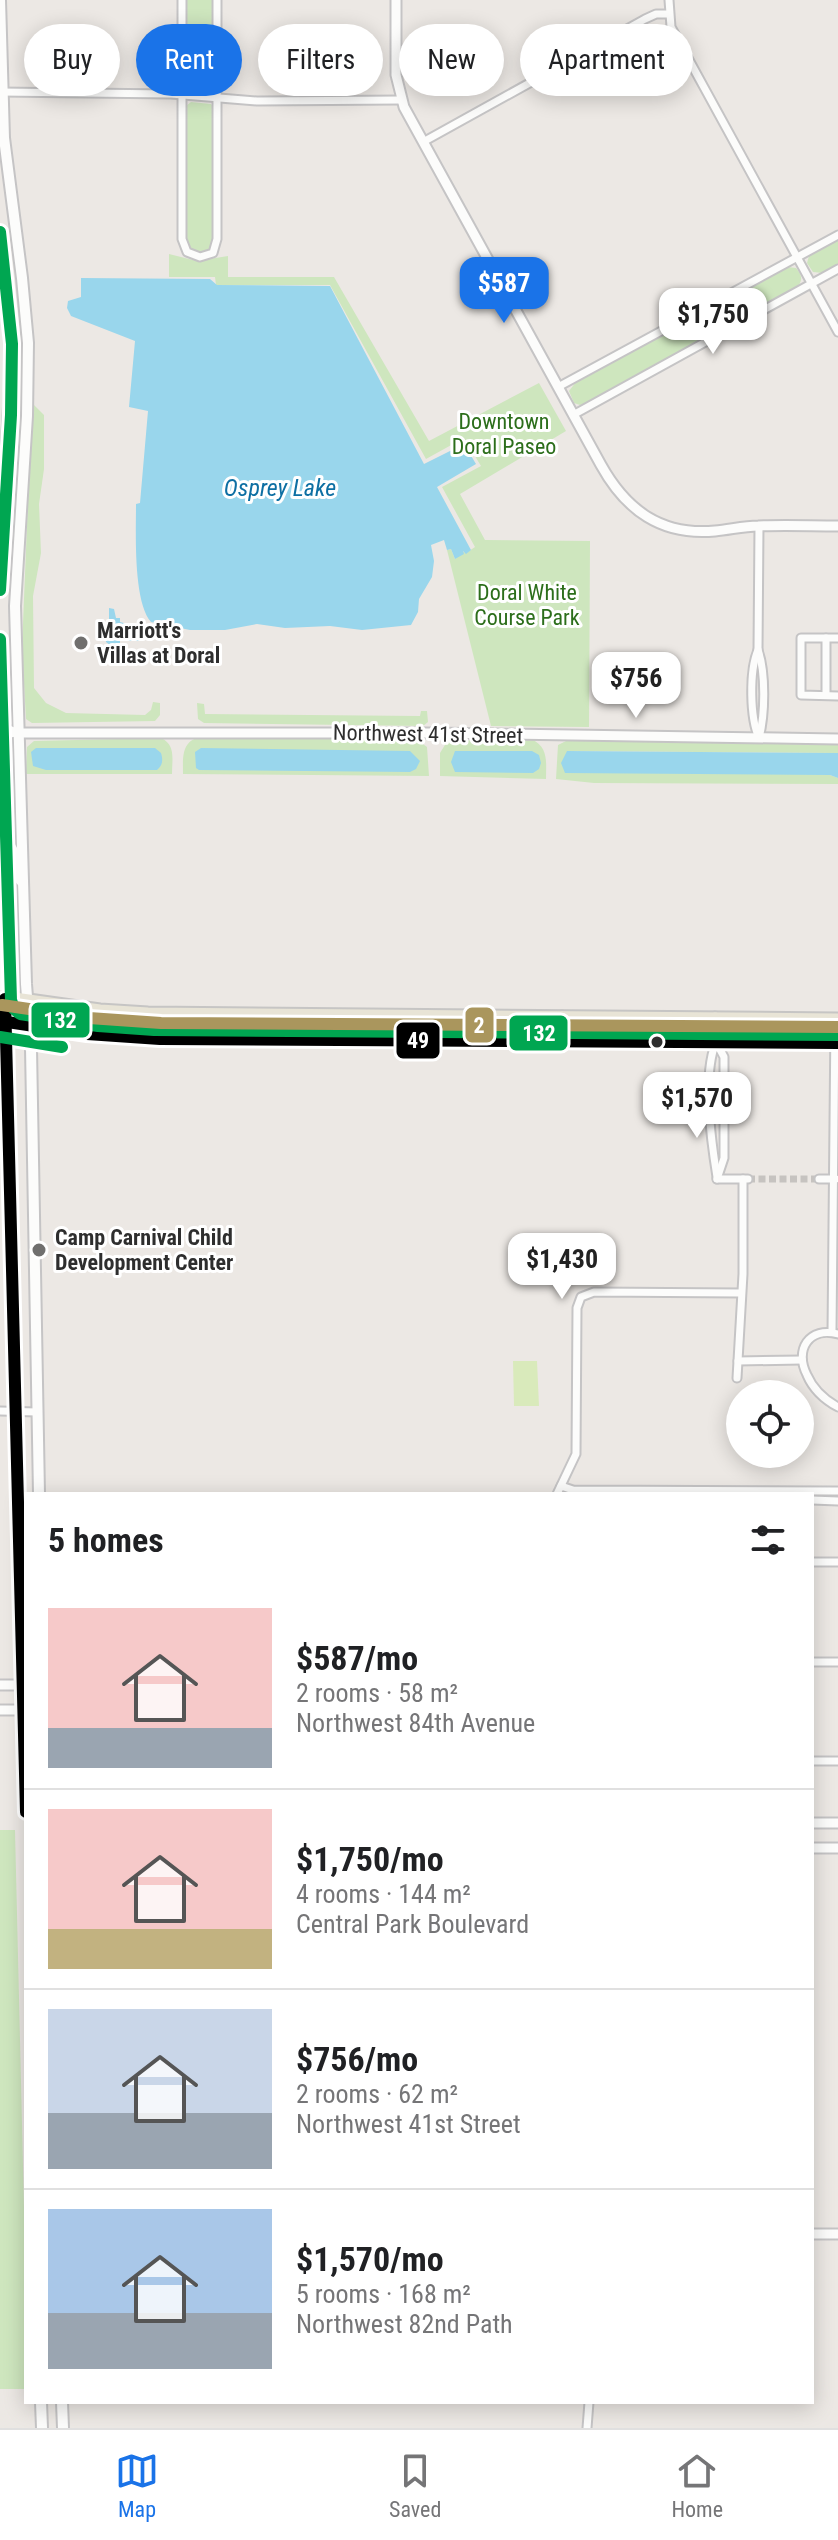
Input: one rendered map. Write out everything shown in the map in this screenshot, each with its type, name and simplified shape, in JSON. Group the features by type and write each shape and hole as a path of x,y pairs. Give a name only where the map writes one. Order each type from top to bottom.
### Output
{"main road":[{"path":"0,0 5,154 27,320 28,375 16,577 39,1492"},
{"path":"0,243 9,316 11,374 0,556"},
{"path":"11,374 28,375"},
{"path":"0,798 2,996 24,1710"},
{"path":"1,826 13,851 15,874 22,883"},
{"path":"2,996 133,1013 837,1019"},
{"path":"242,1039 247,1027 282,1015"},
{"path":"562,1017 562,1041"},
{"path":"715,1018 716,1042"},
{"path":"3,1021 133,1038 836,1043"},
{"path":"12,1281 34,1280"},
{"path":"41,2404 42,2428"},
{"path":"62,2404 63,2428"}],"street":[{"path":"182,0 182,24"},
{"path":"181,96 182,239 187,252 200,257 213,253 216,245 217,0"},
{"path":"396,0 396,75 401,100 614,487 647,518 689,531 759,526 838,526"},
{"path":"669,0 671,27 838,332"},
{"path":"423,142 645,19 656,14 669,14"},
{"path":"1,92 136,94"},
{"path":"199,96 279,101 401,100"},
{"path":"558,387 838,235"},
{"path":"573,415 838,269"},
{"path":"759,526 758,650 754,669 753,724 759,738"},
{"path":"838,638 801,638 801,695 838,696"},
{"path":"826,638 826,695"},
{"name":"Northwest 41st Street","path":"0,725 18,733"},
{"name":"Northwest 41st Street","path":"0,736 18,733 434,733 838,739"},
{"path":"837,1019 835,1333 818,1333 807,1340 802,1360 805,1373 814,1387 838,1407"},
{"path":"716,1042 724,1057 724,1158 717,1179"},
{"path":"716,1042 710,1057 710,1119 717,1179"},
{"path":"710,1099 724,1099"},
{"path":"717,1179 746,1179 737,1378"},
{"path":"819,1179 836,1179"},
{"path":"741,1293 594,1292 581,1297 577,1308 576,1454 559,1490 838,1491"},
{"path":"738,1361 802,1360"},
{"path":"0,1411 37,1412"},
{"path":"814,1500 838,1501"},
{"path":"814,1562 838,1562"},
{"path":"814,1662 838,1662"},
{"path":"0,1685 24,1684"},
{"path":"0,1710 24,1710"},
{"path":"814,1761 838,1761"},
{"path":"814,1823 838,1823"},
{"path":"814,1848 838,1848"},
{"path":"814,2234 838,2234"},
{"path":"587,2428 589,2404"}],"green space":[{"path":"185,0 214,0 214,24 185,24"},
{"path":"191,102 211,104 214,109 214,244 203,252 189,250 185,242 186,106"},
{"path":"838,238 838,265 823,273 813,272 807,263 809,256"},
{"name":"Doral White Course Park","path":"169,254 197,261 228,256 228,277 334,277 429,441 539,383 566,431 460,494 485,540 590,541 589,727 491,726 447,550 451,549 455,559 462,551 466,553 475,547 442,487 481,466 464,438 426,459 330,285 216,285 215,277 169,277"},
{"name":"Downtown Doral Paseo","path":"788,267 796,268 801,276 795,289 589,402 574,403 569,391 576,382"},
{"path":"32,403 44,415 44,469 39,504 41,553 33,596 34,688 46,703 66,713 145,715 151,710 153,702 160,703 160,715 155,721 32,723 26,719 22,648"},
{"path":"197,703 204,704 205,714 420,716 421,711 427,711 428,722 423,726 204,723 198,719"},
{"path":"161,738 171,749 172,774 26,774 27,747 34,741"},
{"path":"197,738 416,739 427,747 429,776 183,774 186,748"},
{"path":"531,739 544,751 546,779 440,776 440,753 448,740"},
{"path":"570,739 838,742 838,753 567,751 830,775 838,778 838,784 594,783 556,779 558,745"},
{"path":"513,1361 537,1361 539,1406 514,1406"},
{"path":"0,1830 15,1830 24,2208 24,2389 0,2389"}],"water":[{"name":"Osprey Lake","path":"81,278 210,279 217,285 330,286 424,464 464,444 476,464 437,487 471,550 466,554 463,551 464,554 455,559 451,549 447,550 444,540 431,545 434,561 432,577 419,599 418,612 411,625 362,630 257,624 225,630 190,630 151,622 141,599 137,566 136,504 140,503 148,411 129,407 135,341 71,316 68,301 81,297"},
{"path":"109,608 114,609 116,618 127,624 129,631 133,631 133,635 141,641 120,641 120,645 106,642 105,626 109,626"},
{"path":"36,748 155,748 161,753 162,762 157,770 46,770 33,766 31,752"},
{"path":"201,748 410,751 420,761 416,769 410,772 199,770 196,768 195,752"},
{"path":"455,751 532,751 539,755 541,763 533,773 455,772 451,762"},
{"path":"567,751 838,753 838,778 830,775 565,773 561,763"}],"tunnel":[{"path":"748,1179 819,1179"}],"transit line":[{"name":"132","path":"0,232 12,344 11,415 0,590"},
{"name":"132","path":"0,639 11,1000 20,1014 98,1026 154,1030 838,1035"},
{"name":"49","path":"5,999 24,1735"},
{"name":"2","path":"2,1005 89,1018 161,1023 838,1027"},
{"name":"49","path":"0,1021 87,1034 160,1039 838,1043"},
{"name":"132","path":"0,1037 62,1047"}],"place":[{"name":"Marriott's Villas at Doral","path":"81,643"},
{"name":"Camp Carnival Child Development Center","path":"39,1250"}]}
